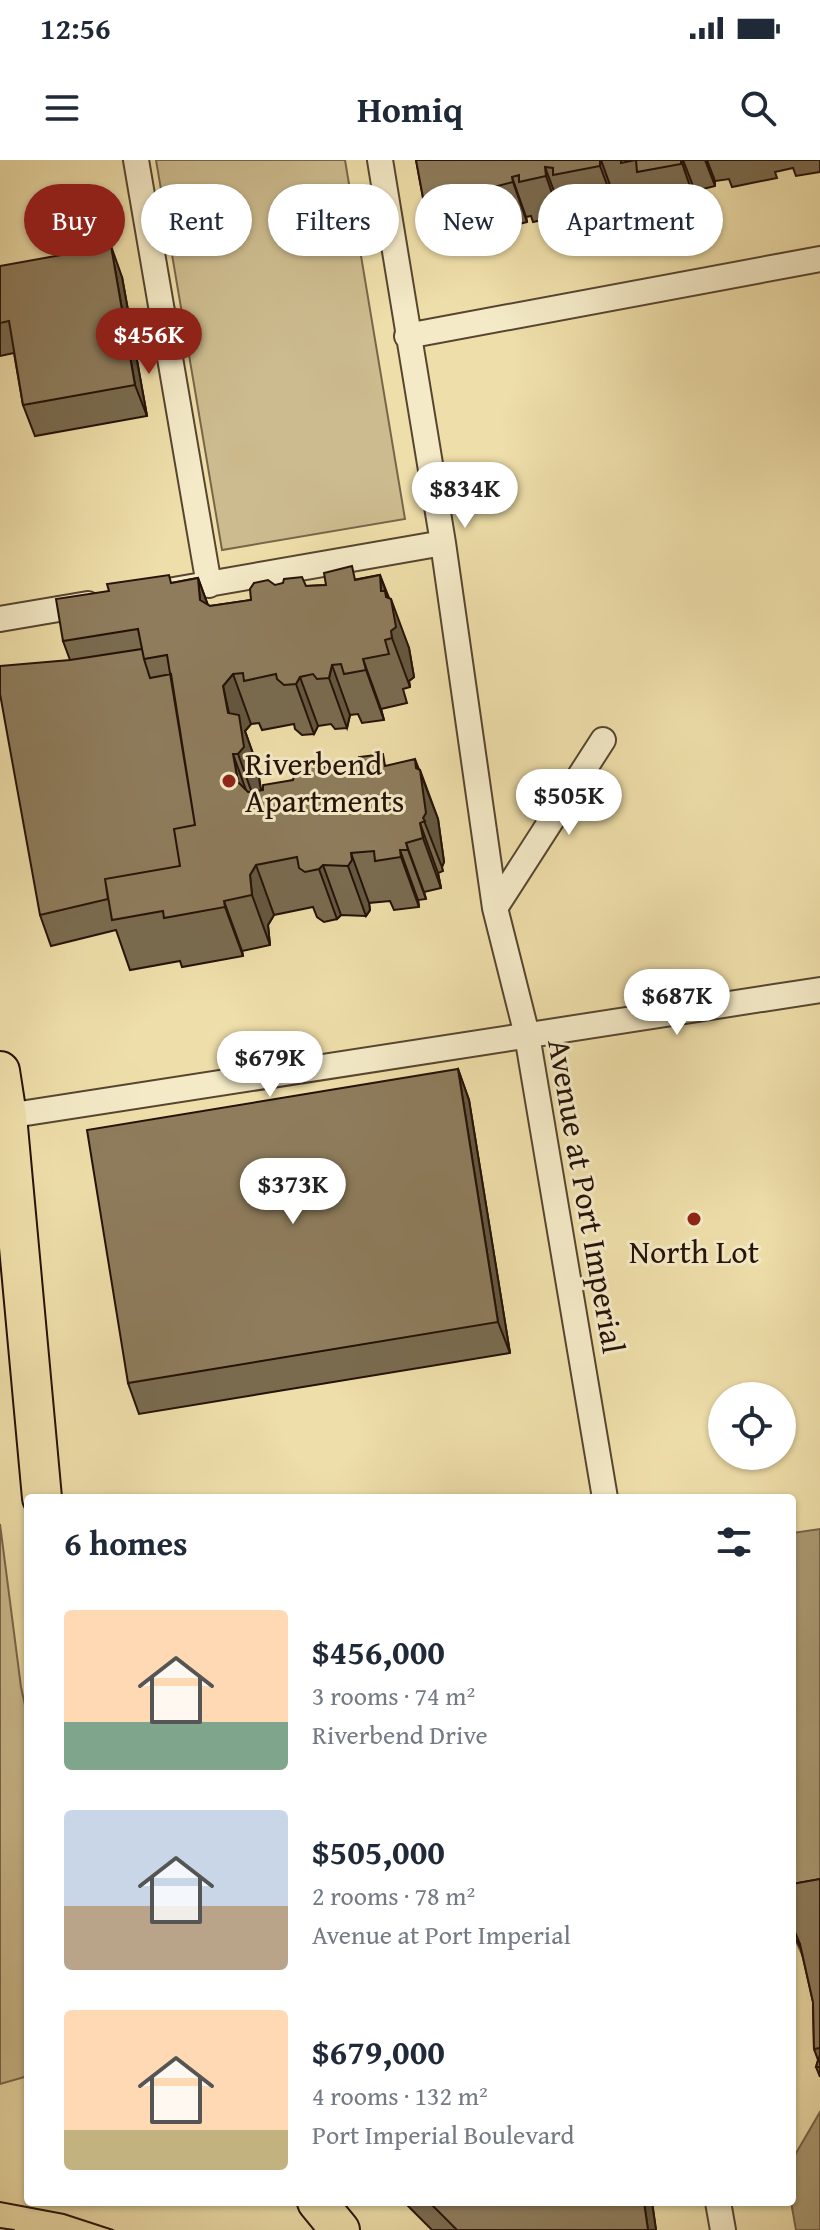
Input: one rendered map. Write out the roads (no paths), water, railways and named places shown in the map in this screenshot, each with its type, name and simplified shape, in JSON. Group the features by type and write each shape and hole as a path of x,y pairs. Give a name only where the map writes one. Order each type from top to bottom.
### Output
{"main road":[{"path":"0,1071 7,1116 42,1494"},
{"path":"320,2206 340,2230"}],"street":[{"path":"136,160 209,585"},
{"name":"Avenue at Port Imperial","path":"380,160 443,543 495,908 527,1035 604,1494"},
{"path":"407,336 820,259"},
{"path":"149,594 443,543"},
{"path":"0,619 104,602"},
{"path":"495,908 603,740"},
{"path":"7,1116 820,990"},
{"path":"719,2206 723,2230"}],"tram line":[{"path":"0,2202 64,2214 113,2230"},
{"path":"0,2228 14,2230"}],"place":[{"name":"Riverbend Apartments","path":"229,781"},
{"name":"North Lot","path":"694,1219"}]}
